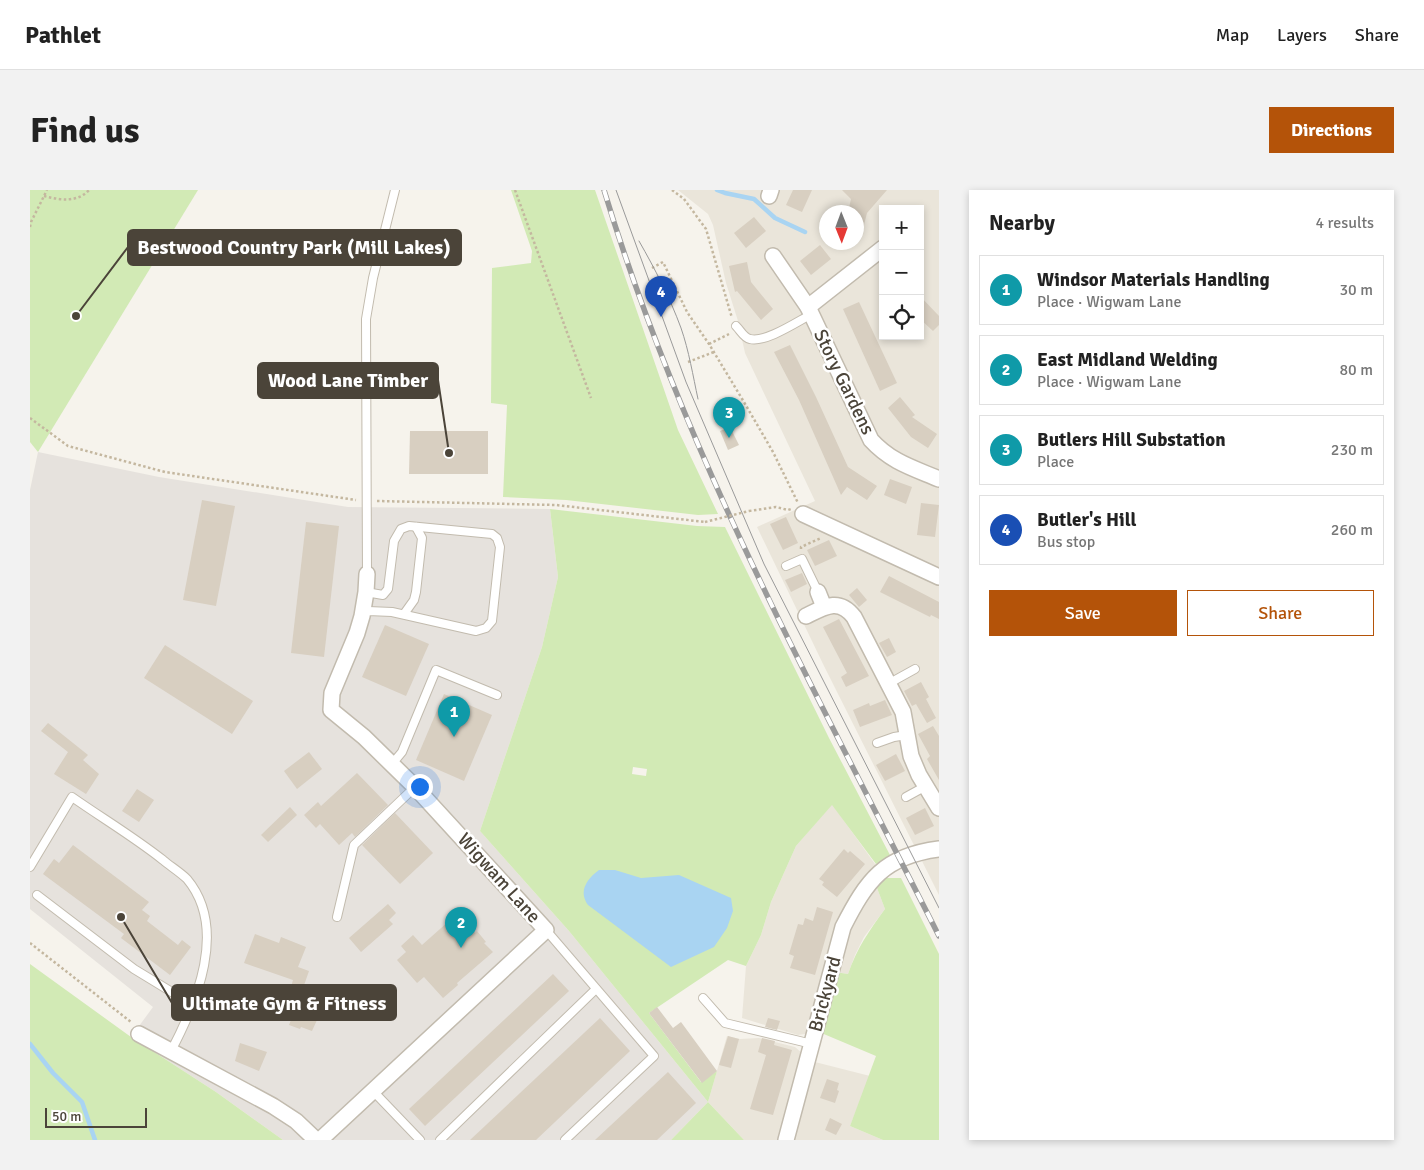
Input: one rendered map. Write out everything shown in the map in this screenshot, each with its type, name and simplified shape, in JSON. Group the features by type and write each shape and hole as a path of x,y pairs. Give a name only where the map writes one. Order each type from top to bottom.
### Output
{"street":[{"name":"Story Gardens","path":"810,311 881,250"},
{"name":"Story Gardens","path":"773,256 810,311 872,440 880,450 895,461 939,479"},
{"path":"803,514 939,576"},
{"name":"Wigwam Lane","path":"320,1140 546,930 415,787 364,737 331,710 332,693 357,634 362,616 367,574"},
{"path":"818,592 824,607"},
{"path":"806,616 824,607 836,605 849,610 854,617 903,712 911,756 939,808"},
{"name":"Brickyard","path":"786,1140 843,927 865,888 881,870 912,854 939,849"},
{"path":"139,1034 273,1106 296,1121 316,1140"}],"lane":[{"path":"367,574 366,319 373,278 395,190"},
{"path":"734,330 750,339 769,336 810,311"},
{"path":"362,616 368,611 392,612 476,631 486,628 492,621 500,547 497,538 492,534 408,526 400,529 394,541 388,590 383,595 366,592"},
{"path":"404,614 414,600 416,592 422,538 416,527"},
{"path":"786,566 802,560 818,592"},
{"path":"392,764 402,752 436,670 497,695"},
{"path":"888,684 915,670"},
{"path":"877,743 907,735"},
{"path":"906,797 926,786"},
{"path":"337,917 354,845 415,787"},
{"path":"30,867 72,798 148,849 186,878 200,899 206,917 206,955 188,1018 170,1051"},
{"path":"36,894 134,969 175,994 194,998"},
{"path":"546,930 654,1056 565,1140"},
{"path":"440,1140 596,990"},
{"path":"703,998 725,1023 812,1044"},
{"path":"373,1091 420,1140"}],"path":[{"path":"30,227 47,190"},
{"path":"44,196 63,201 85,194 89,190"},
{"path":"515,190 591,398"},
{"path":"672,190 684,199 706,229 734,330 709,344"},
{"path":"652,268 663,262 686,312 714,352 772,452 803,514"},
{"path":"688,362 714,352"},
{"path":"694,520 705,522 771,507 788,510"},
{"path":"802,560 800,547 838,530"},
{"path":"30,943 127,1018 138,1029 139,1034"}],"shaded area":[{"path":"678,190 939,190 939,895 824,666 757,527 815,501 745,353 713,225 708,214"},
{"path":"38,452 159,477 348,507 550,509 558,577 542,647 480,831 569,931 708,1102 671,1140 283,1140 216,1092 131,1037 153,1007 30,909 30,490"},
{"path":"832,804 885,878 877,888 885,909 864,937 848,974 836,972 819,1032 798,1035 742,1018 746,966 761,935 771,902 796,846"},
{"path":"727,1036 740,1039 759,1038 795,1047 811,1061 870,1076 850,1126 883,1140 744,1140 708,1102"}],"green space":[{"path":"30,190 198,190 38,452 30,442"},
{"path":"511,190 595,190 678,430 718,514 698,515 566,500 503,497 507,405 491,403 492,268 531,263 532,251"},
{"path":"550,509 697,526 725,527 829,738 891,857 876,864 832,805 796,846 771,902 761,935 746,966 728,960 649,1013 701,1082 717,1071 708,1102 569,931 480,831 542,647 558,577","holes":["633,767 647,769 646,776 632,774"]},
{"path":"885,878 901,878 939,954 939,1140 883,1140 850,1126 876,1056 819,1032 835,972 848,974 864,940 885,909 877,888"},
{"path":"30,964 131,1037 216,1092 283,1140 30,1140"},
{"path":"708,1102 744,1140 671,1140"}],"water":[{"path":"599,870 615,870 641,878 679,875 731,898 733,911 727,928 714,947 671,967 588,905 584,895 585,886"}],"building":[{"path":"793,190 812,190 802,212 786,205"},
{"path":"842,190 887,190 867,213 864,225 864,205 850,205 851,199"},
{"path":"754,217 766,231 746,248 734,233"},
{"path":"819,246 819,250 824,250 831,259 811,275 800,261"},
{"path":"747,262 751,282 773,309 761,320 737,291 735,292 729,266"},
{"path":"924,300 939,316 939,325 933,331 924,323"},
{"path":"859,302 897,383 880,391 843,309"},
{"path":"790,345 848,467 877,486 867,500 847,487 841,495 799,400 774,352"},
{"path":"900,397 915,415 912,417 937,434 928,448 911,437 888,408"},
{"path":"730,427 739,445 728,450 720,431"},
{"path":"410,431 488,431 488,474 409,474"},
{"path":"890,479 912,487 906,504 884,495"},
{"path":"202,500 235,506 216,606 183,600"},
{"path":"921,503 939,505 935,537 917,535"},
{"path":"786,517 798,543 783,550 770,524"},
{"path":"306,522 339,526 324,657 291,653"},
{"path":"829,540 837,556 815,566 807,550"},
{"path":"802,573 807,584 791,592 785,580"},
{"path":"889,576 939,602 939,619 931,615 930,617 880,592"},
{"path":"857,588 867,600 859,607 849,595"},
{"path":"839,619 869,676 846,687 841,677 847,673 823,627"},
{"path":"385,625 429,644 406,696 362,677"},
{"path":"889,638 896,652 887,657 879,643"},
{"path":"165,645 253,701 232,734 144,678"},
{"path":"921,682 929,697 926,699 936,718 927,723 916,704 912,706 904,691"},
{"path":"444,694 492,715 464,781 416,760"},
{"path":"885,700 892,715 860,727 853,710 869,703 870,706"},
{"path":"48,723 88,755 83,760 99,774 86,794 54,774 68,752 41,731"},
{"path":"933,726 939,736 939,780 927,759 930,756 918,734"},
{"path":"309,752 322,769 297,789 284,771"},
{"path":"896,754 905,771 885,781 876,765"},
{"path":"357,773 388,805 355,837 352,833 339,845 320,824 316,828 304,815 318,802 321,806"},
{"path":"137,789 154,800 139,822 122,811"},
{"path":"290,807 297,815 268,842 261,835"},
{"path":"925,808 934,826 915,835 906,818"},
{"path":"395,813 433,853 400,884 362,845"},
{"path":"73,845 149,902 142,910 150,916 147,921 178,945 182,940 191,947 170,975 121,938 124,934 43,874 54,859 59,863"},
{"path":"844,849 848,853 850,851 865,864 837,897 822,885 824,882 819,879"},
{"path":"388,904 396,913 389,920 393,924 361,952 349,938"},
{"path":"817,907 833,912 815,975 790,968 794,956 789,954 798,924 803,925 805,918 813,921"},
{"path":"458,913 475,933 477,931 486,942 484,943 493,952 457,983 458,985 443,998 424,977 417,983 397,960 406,952 401,946 413,935 422,945"},
{"path":"255,934 279,943 281,937 306,947 298,967 309,971 302,991 291,987 293,980 244,963"},
{"path":"553,974 569,991 425,1126 409,1109"},
{"path":"302,992 313,997 311,1004 322,1009 312,1031 289,1025"},
{"path":"657,1007 673,1028 681,1022 717,1071 702,1083 649,1013"},
{"path":"600,1018 630,1051 536,1140 470,1140"},
{"path":"768,1018 780,1021 777,1030 765,1027"},
{"path":"728,1036 739,1039 731,1068 719,1065"},
{"path":"762,1038 775,1041 774,1045 792,1050 773,1115 750,1109 766,1055 758,1052"},
{"path":"240,1043 267,1052 259,1071 235,1061"},
{"path":"668,1072 696,1103 657,1140 595,1140"},
{"path":"827,1079 839,1083 837,1090 839,1091 835,1103 820,1098"},
{"path":"830,1118 842,1124 836,1135 825,1130"}],"waterway":[{"path":"717,190 754,199 775,218 805,232"},
{"path":"30,1044 53,1073 82,1102 95,1140"}],"tram line":[{"path":"616,190 686,382 764,564 939,908"},
{"path":"639,241 662,284 681,328 698,399"}],"railway":[{"path":"604,190 636,287 672,383 712,477 800,662 939,936"}],"place":[{"name":"Bestwood Country Park (Mill Lakes)","path":"76,316"},
{"name":"Butler's Hill","path":"661,317"},
{"name":"Butlers Hill Substation","path":"729,438"},
{"name":"Wood Lane Timber","path":"449,453"},
{"name":"Windsor Materials Handling","path":"454,737"},
{"name":"Ultimate Gym & Fitness","path":"121,917"},
{"name":"East Midland Welding","path":"461,948"}]}
